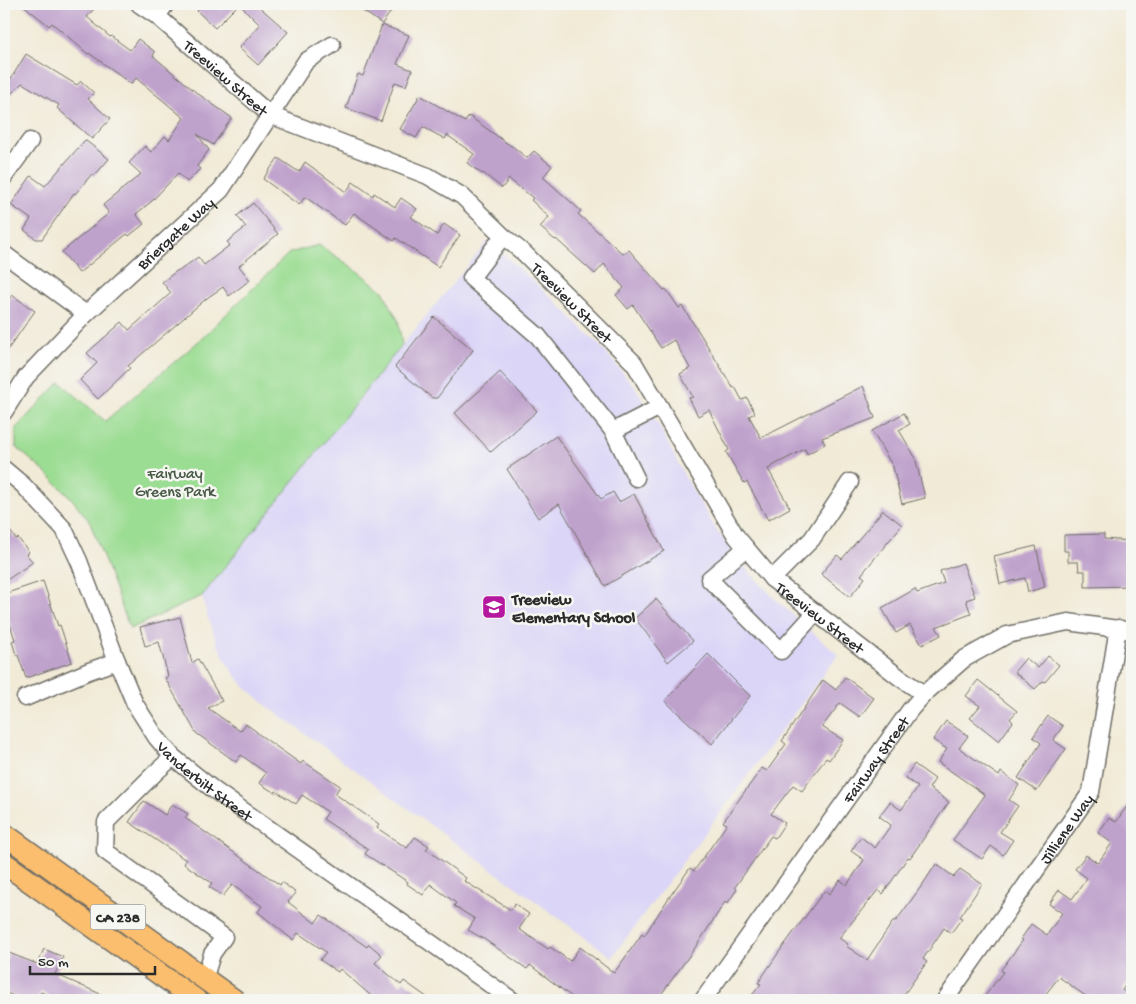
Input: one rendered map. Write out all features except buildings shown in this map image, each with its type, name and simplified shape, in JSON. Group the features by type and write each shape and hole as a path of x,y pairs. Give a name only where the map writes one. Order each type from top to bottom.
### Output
{"main road":[{"name":"CA 238","path":"4,834 234,1000"},
{"name":"CA 238","path":"4,863 196,1000"}],"street":[{"name":"Treeview Street","path":"139,4 161,10 270,115 428,176 462,196 503,236 526,254 634,363 736,536 772,580 924,694"},
{"name":"Briergate Way","path":"4,412 26,377 86,314 221,190 306,61 332,45"},
{"path":"4,177 30,140"},
{"path":"503,236 470,278 538,336 613,431 636,478"},
{"path":"4,254 86,314"},
{"path":"613,431 660,408"},
{"name":"Vanderbilt Street","path":"4,469 23,485 64,529 79,561 135,704 156,737 173,757 214,790 512,1000"},
{"path":"772,580 812,540 850,482"},
{"path":"746,548 709,579 781,651 816,612"},
{"name":"Fairway Street","path":"704,1000 910,710 924,694 964,659 1007,634 1068,622 1125,630"},
{"name":"Jilliene Way","path":"945,1000 1091,792 1125,630"},
{"path":"24,698 89,670 117,661"},
{"path":"173,757 154,773 106,822 105,851 224,937 212,954 204,980"}],"shaded area":[{"name":"Treeview Elementary School","path":"488,241 551,297 601,347 635,387 659,426 685,477 717,531 740,562 773,597 838,655 612,957 266,705 243,685 228,665 217,643 202,596 402,345"}],"green space":[{"name":"Fairway Greens Park","path":"319,245 383,291 398,320 402,345 202,596 130,629 90,522 72,499 16,447 16,428 60,382 105,421 199,341 289,253"}],"place":[{"name":"Treeview Elementary School","path":"494,607"}]}
